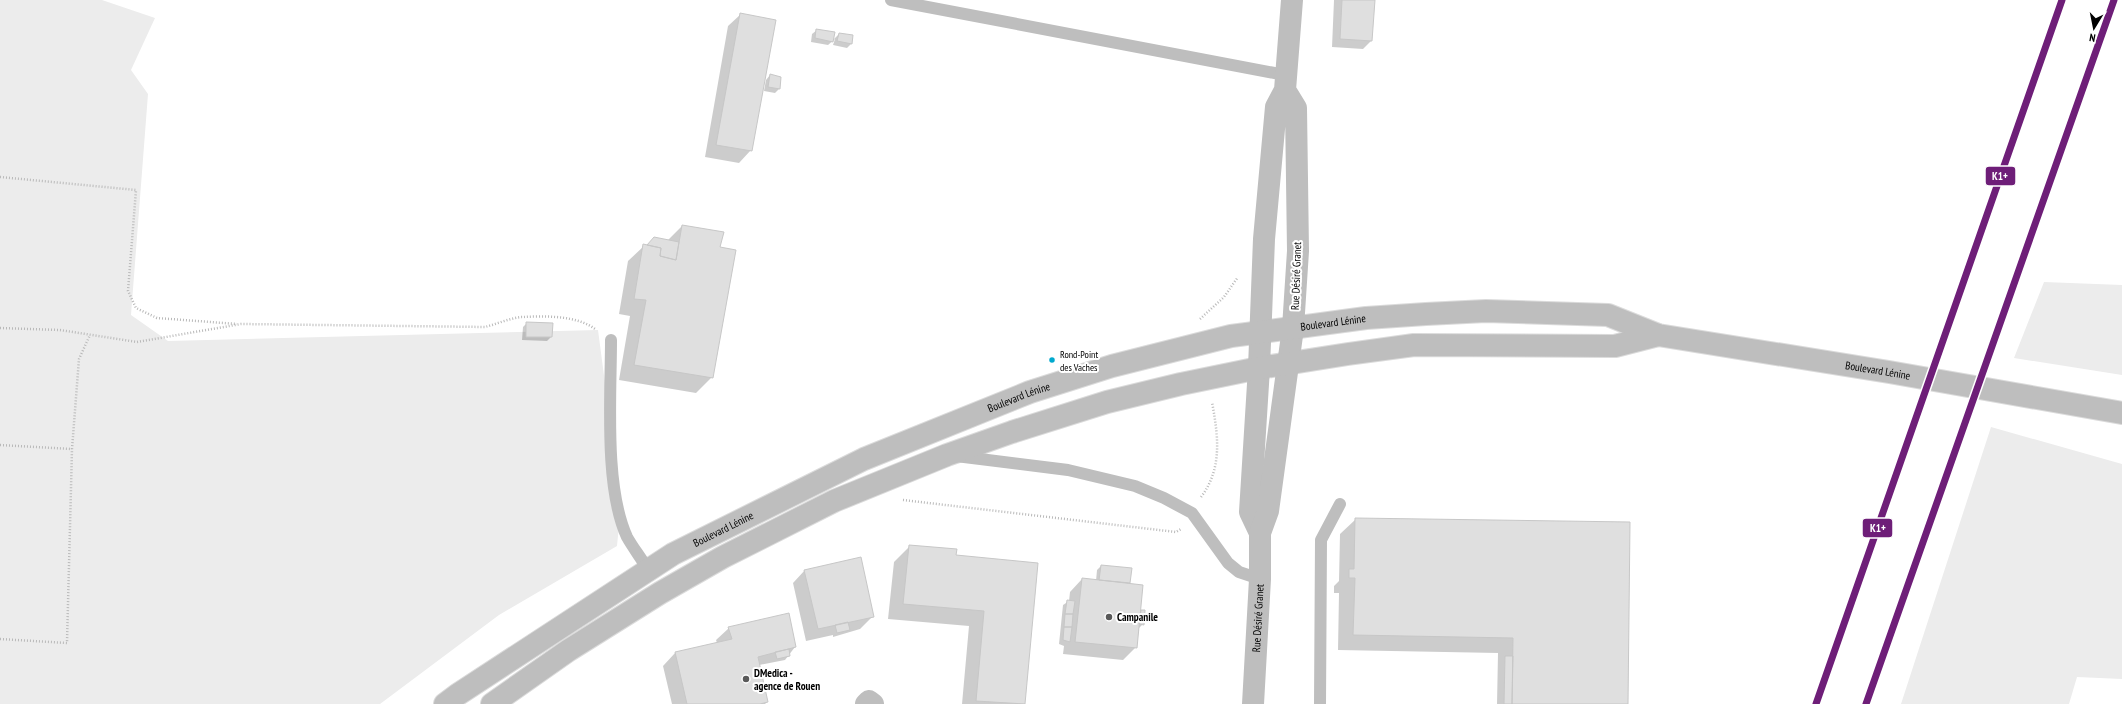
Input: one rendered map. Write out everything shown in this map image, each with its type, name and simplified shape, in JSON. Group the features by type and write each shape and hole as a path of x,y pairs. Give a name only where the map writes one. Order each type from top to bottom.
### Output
{"main road":[{"name":"Rue Désiré Granet","path":"1260,533 1250,512 1261,332 1264,239 1276,107 1285,82 1292,0"},
{"name":"Rue Désiré Granet","path":"1253,704 1260,579 1260,533 1268,511 1290,362 1294,328 1298,251 1296,108 1285,82"},
{"name":"Boulevard Lénine","path":"445,704 673,554 864,458 1030,392 1112,366 1231,336 1366,318 1486,312 1608,314 1658,335 1889,372 2122,413"},
{"name":"Boulevard Lénine","path":"492,704 569,650 660,593 723,557 834,500 947,455 1012,432 1107,402 1290,362 1414,346 1615,346 1658,335"},
{"path":"866,704 869,701 873,704"}],"lane":[{"path":"891,0 1285,82"},
{"path":"611,340 612,466 617,504 627,537 648,570"},
{"path":"947,455 1068,470 1135,486 1164,498 1192,513 1228,563 1239,572 1260,579"},
{"path":"1320,704 1321,540 1340,504"}],"path":[{"path":"0,176 136,190 128,291 136,308 158,318 241,324 486,327 521,317 562,318 589,325 611,340"},
{"path":"1198,323 1201,317 1224,296 1239,275"},
{"path":"0,328 60,330 137,342 241,324"},
{"path":"0,639 67,644 72,450 78,359 90,335"},
{"path":"1197,503 1210,483 1217,457 1216,427 1211,398"},
{"path":"0,445 72,450"},
{"path":"899,499 1176,532 1186,526"}],"shaded area":[{"path":"0,0 102,0 155,18 131,70 148,94 131,315 168,341 598,330 621,505 617,546 499,615 380,704 0,704"},
{"path":"2044,282 2122,285 2122,375 2014,358"},
{"path":"1991,427 2122,464 2122,679 2077,677 2069,704 1901,704"}],"building":[{"path":"1342,0 1375,0 1372,41 1340,39"},
{"path":"740,13 776,20 752,151 716,145"},
{"path":"816,29 835,32 833,42 815,38"},
{"path":"839,33 853,35 852,44 837,41"},
{"path":"770,74 781,77 780,89 768,87"},
{"path":"682,225 724,232 720,247 736,250 713,378 634,365 646,300 634,299 643,244 661,248 660,256 676,260"},
{"path":"654,237 679,242 676,260 660,256 661,248 647,245"},
{"path":"526,322 553,323 552,337 526,337"},
{"path":"1355,518 1630,522 1628,704 1512,704 1513,638 1353,635 1355,578 1349,578 1349,569 1354,569"},
{"path":"909,545 957,549 956,555 1038,563 1025,704 976,701 984,611 903,604"},
{"path":"861,557 874,617 818,629 804,570"},
{"path":"1101,565 1132,568 1130,583 1099,580"},
{"name":"Campanile","path":"1082,578 1143,585 1137,648 1075,642"},
{"path":"1067,600 1075,601 1073,614 1065,614"},
{"path":"1141,610 1145,610 1144,625 1139,624"},
{"path":"789,613 796,647 758,657 768,702 760,704 687,704 675,652 732,639 728,627"},
{"path":"1065,614 1073,614 1072,627 1064,627"},
{"path":"848,622 850,630 837,633 835,625"},
{"path":"1064,627 1072,627 1070,642 1063,640"},
{"path":"789,649 790,656 777,659 775,652"},
{"path":"1505,656 1513,656 1512,704 1504,704"}],"transit line":[{"name":"K1+","path":"1816,704 2062,0"},
{"name":"K1+","path":"1866,704 2114,0"}],"place":[{"name":"Rond-Point des Vaches","path":"1052,360"},
{"name":"Campanile","path":"1109,617"},
{"name":"DMedica - agence de Rouen","path":"746,679"}]}
